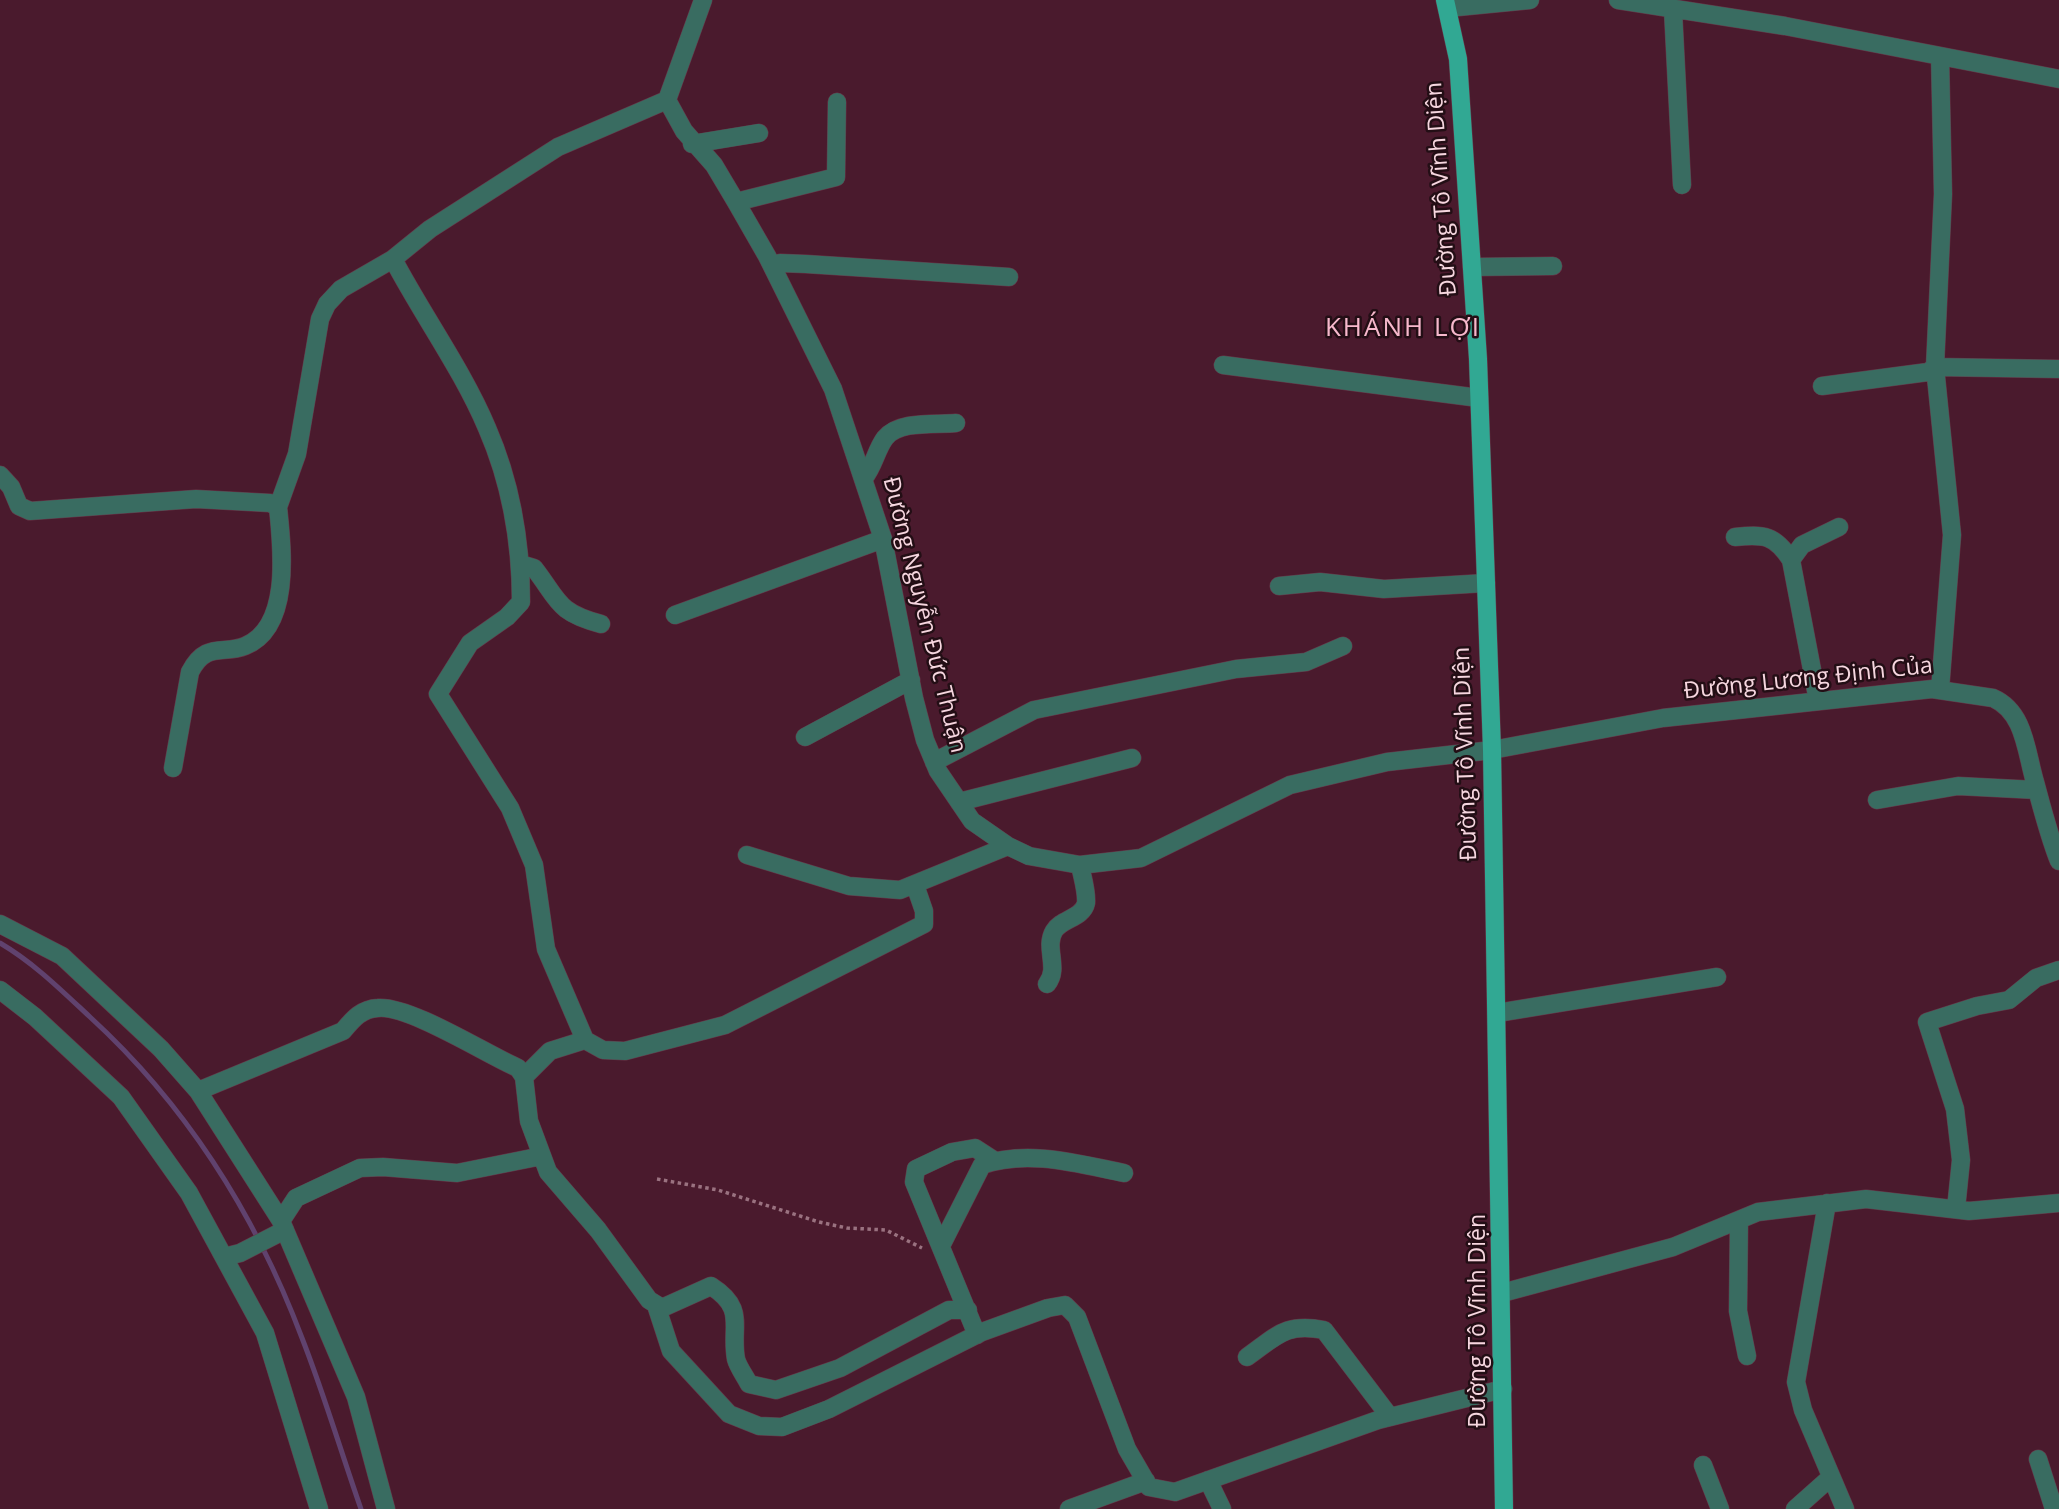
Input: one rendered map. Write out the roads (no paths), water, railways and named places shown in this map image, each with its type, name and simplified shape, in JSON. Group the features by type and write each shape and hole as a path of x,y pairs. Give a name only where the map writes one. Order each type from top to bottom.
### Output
{"main road":[{"name":"Đường Tô Vĩnh Diện","path":"1446,4 1458,59 1479,398 1492,750 1504,1509"}],"street":[{"path":"173,768 190,672 196,660 220,648 244,646 264,633 274,618 283,561 278,507 297,454 320,319 327,304 341,289 393,259 430,229 558,147 667,100 703,0"},
{"path":"1446,4 1530,0"},
{"path":"1618,0 1786,26 2059,79"},
{"path":"1673,10 1682,186"},
{"path":"1940,56 1943,194 1935,367 1952,535 1940,690"},
{"name":"Đường Nguyễn Đức Thuận","path":"667,100 692,144 715,165 772,266 833,389 883,538 925,740 934,762 972,821 1008,846 1029,856 1080,865 1140,859 1290,785 1387,762 1492,750"},
{"path":"736,202 835,177 836,102"},
{"path":"692,144 760,133"},
{"path":"393,259 418,307 457,370 487,429 513,513 521,564 521,602 507,617 470,643 438,695 510,808 534,865 546,949 585,1040 603,1050 625,1051 724,1025 924,924 924,911 915,884"},
{"path":"772,266 780,263 806,264 1009,277"},
{"path":"1472,267 1553,267"},
{"path":"1223,365 1479,398"},
{"path":"1822,386 1928,372 1935,367 2059,369"},
{"path":"864,478 892,432 904,427 956,423"},
{"path":"0,475 11,487 19,506 30,511 196,499 270,503 278,507"},
{"path":"1791,560 1802,545 1839,527"},
{"path":"1735,537 1758,535 1779,542 1791,560 1818,701"},
{"path":"675,615 883,538"},
{"path":"521,564 534,568 550,596 568,611 601,624"},
{"path":"1279,586 1320,582 1384,589 1486,583"},
{"path":"934,762 1034,710 1236,669 1306,663 1343,646"},
{"path":"805,737 911,680"},
{"name":"Đường Lương Định Của","path":"1492,750 1663,718 1940,690 1969,693 2002,702 2025,737 2037,790 2059,860"},
{"path":"959,802 1132,758"},
{"path":"1877,800 1958,786 2037,790"},
{"path":"747,855 849,886 900,890 1008,846"},
{"path":"1047,984 1053,974 1054,932 1059,925 1081,912 1085,905 1080,865"},
{"path":"0,924 62,956 161,1049 198,1091 281,1228 356,1397 386,1509"},
{"path":"1956,1209 1961,1160 1955,1109 1927,1022 1977,1006 2009,1000 2036,978 2059,970"},
{"path":"1497,1013 1717,977"},
{"path":"0,989 35,1017 121,1097 232,1255 265,1333 319,1509"},
{"path":"198,1091 342,1031 359,1013 380,1007 422,1019 518,1068 524,1077 529,1121 548,1172 598,1230 649,1300 662,1308 711,1286 726,1295 736,1315 736,1361 749,1384 776,1390 840,1368 949,1310 968,1310"},
{"path":"524,1077 550,1051 585,1040"},
{"path":"977,1335 968,1310 933,1247 914,1182 916,1169 952,1152 975,1148 995,1161"},
{"path":"232,1255 281,1228 296,1198 360,1168 383,1167 457,1173 542,1156"},
{"path":"933,1247 982,1165 995,1161 1045,1159 1124,1173"},
{"path":"1502,1293 1673,1247 1758,1212 1866,1199 1969,1211 2059,1203"},
{"path":"1827,1203 1796,1382 1802,1410 1845,1509"},
{"path":"1740,1220 1738,1311 1747,1356"},
{"path":"656,1304 670,1351 729,1414 759,1426 782,1427 829,1409 977,1335 1048,1308 1065,1305 1077,1317 1127,1449 1149,1487 1175,1492 1390,1417 1503,1389"},
{"path":"1247,1357 1281,1333 1298,1326 1324,1330 1390,1417"},
{"path":"2038,1459 2054,1509"},
{"path":"1703,1465 1720,1509"},
{"path":"1795,1509 1831,1477"},
{"path":"1208,1480 1222,1509"},
{"path":"1069,1509 1146,1481"},
{"path":"1163,1490 1168,1509"}],"waterway":[{"path":"0,943 47,977 125,1051 157,1087 215,1165 240,1206 284,1293 318,1380 361,1509"}],"district":[{"name":"KHÁNH LỢI","path":"1403,329"}]}
